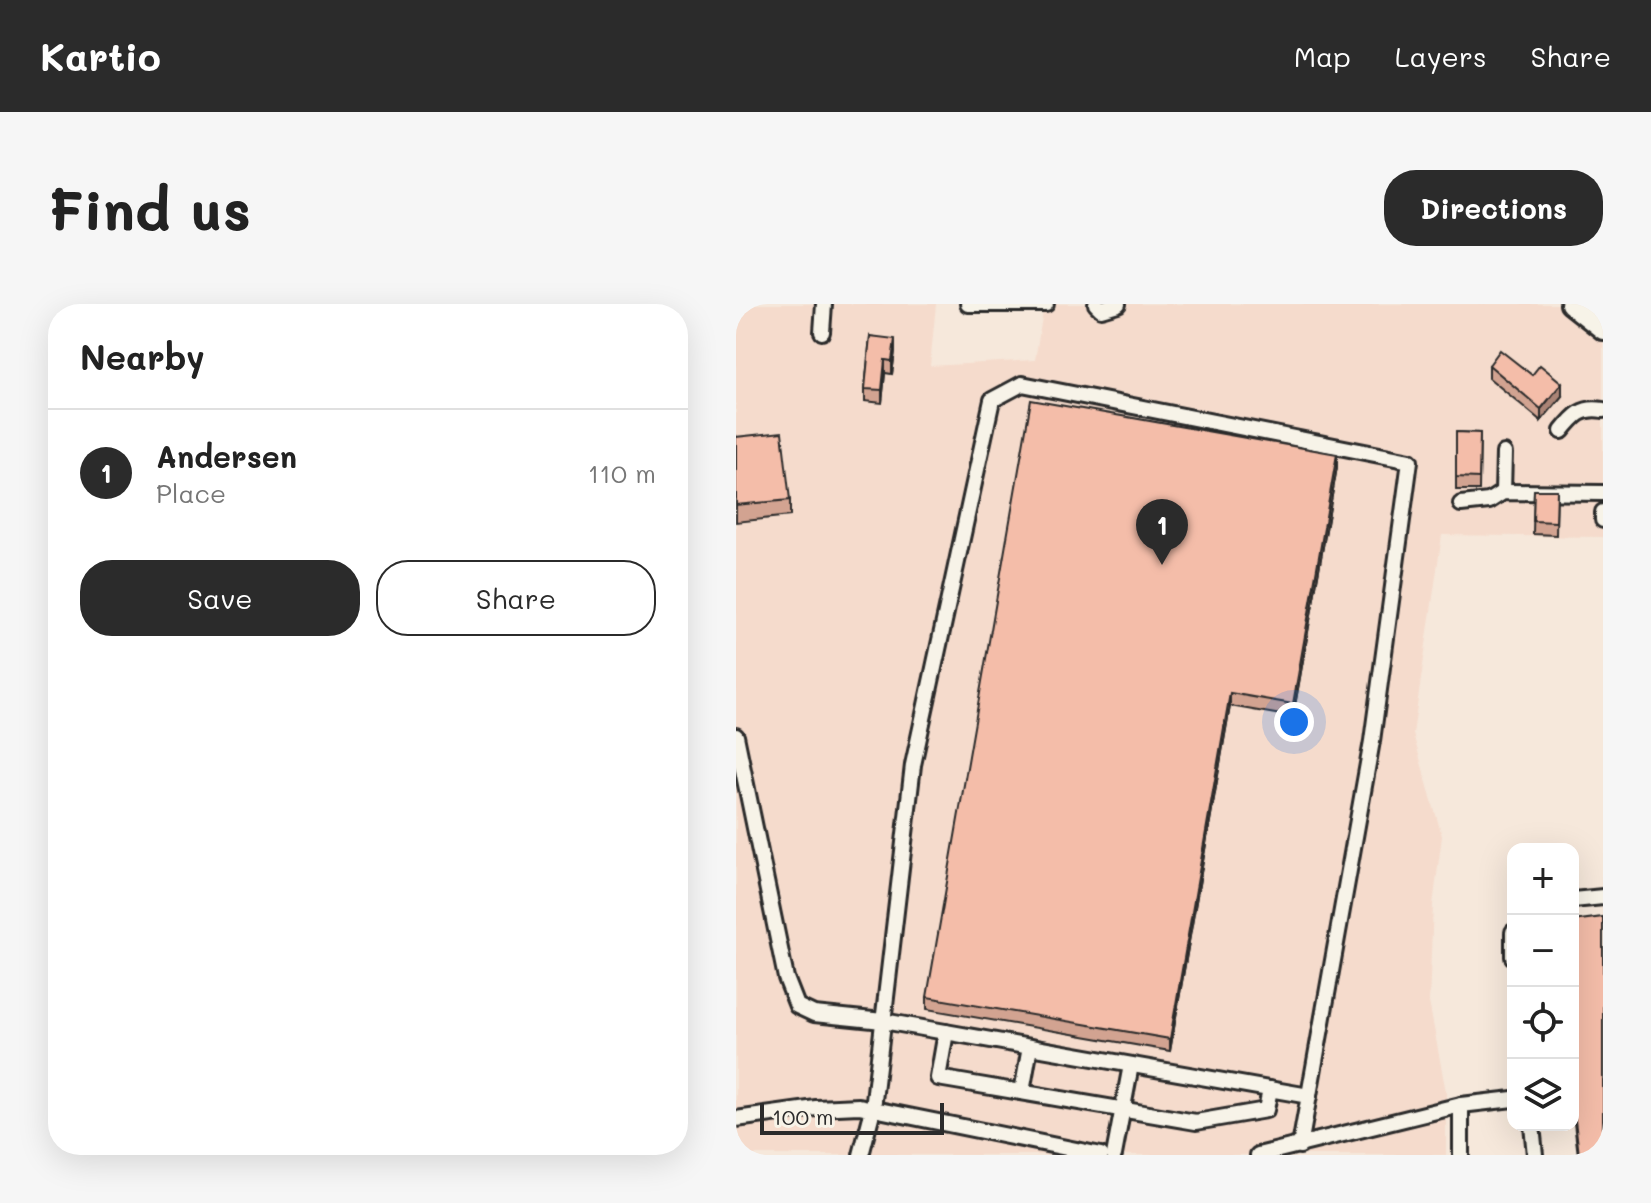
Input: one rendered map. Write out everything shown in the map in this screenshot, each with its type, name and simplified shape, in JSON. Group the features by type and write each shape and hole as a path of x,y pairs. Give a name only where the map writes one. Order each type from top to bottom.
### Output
{"main road":[{"path":"1570,304 1603,330"}],"street":[{"path":"822,332 824,304"},
{"path":"968,304 1046,304"},
{"path":"1096,304 1101,309 1118,304"},
{"path":"861,1155 873,1109 913,765 992,400 1022,384 1410,461 1372,741 1309,1096 1294,1149"},
{"path":"1562,431 1578,413 1587,409 1603,410"},
{"path":"1503,492 1504,453"},
{"path":"1461,504 1489,501 1503,492 1603,493"},
{"path":"1603,512 1603,520"},
{"path":"736,736 786,978 797,1006 814,1014 883,1021 1309,1096"},
{"path":"1579,899 1603,897"},
{"path":"946,1032 938,1078 1196,1122 1266,1110 1270,1089"},
{"path":"1022,1092 1030,1047"},
{"path":"1114,1155 1131,1065"},
{"path":"1258,1155 1294,1149 1361,1128 1461,1105 1507,1100"},
{"path":"1461,1105 1461,1155"},
{"path":"736,1119 816,1108 859,1106 1101,1155"},
{"path":"1533,1131 1535,1155"}],"shaded area":[{"path":"736,304 936,304 930,366 1035,360 1044,305 1020,304 1603,304 1603,537 1442,535 1413,734 1442,836 1433,905 1429,1002 1446,1092 1446,1155 736,1155"}],"building":[{"path":"870,336 895,339 892,361 885,360 882,390 865,389"},
{"path":"1500,350 1532,375 1540,365 1562,383 1541,409 1489,365"},
{"path":"1031,400 1337,454 1293,704 1230,693 1170,1039 927,997"},
{"path":"782,432 790,500 736,505 736,437"},
{"path":"1456,432 1480,433 1479,478 1456,477"},
{"path":"1534,490 1557,490 1556,522 1533,521"},
{"path":"1603,917 1603,1155 1579,1155 1576,1131 1579,1131 1579,920"}],"place":[{"name":"Andersen","path":"1162,565"}]}
